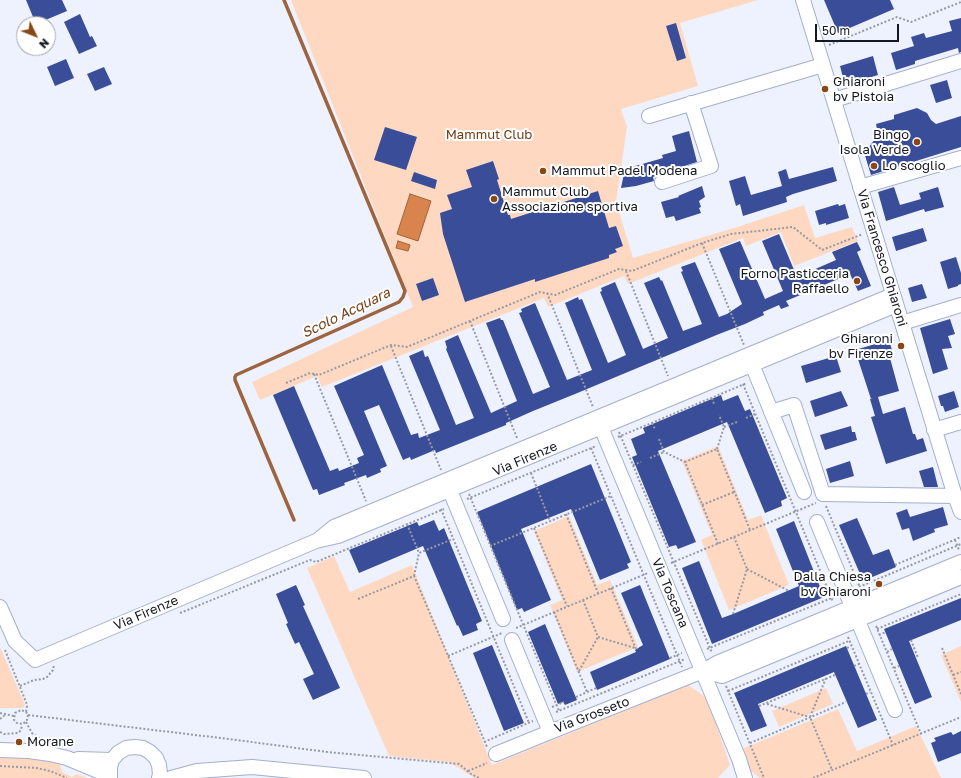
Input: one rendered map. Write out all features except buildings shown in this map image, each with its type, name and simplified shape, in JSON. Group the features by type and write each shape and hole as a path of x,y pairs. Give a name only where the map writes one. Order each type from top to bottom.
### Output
{"street":[{"name":"Via Francesco Ghiaroni","path":"803,0 954,496 961,512"},
{"path":"834,100 961,61"},
{"path":"649,116 823,65"},
{"path":"662,182 711,166 692,103"},
{"path":"860,187 961,158"},
{"name":"Via Firenze","path":"0,607 15,641 35,660 316,541 338,536 435,496 447,485 464,484 673,386 750,360 895,300"},
{"path":"902,324 961,305"},
{"path":"750,360 804,492"},
{"name":"Via Firenze","path":"316,541 334,527 370,511 447,485 522,449 599,422 615,422 737,371 750,360"},
{"path":"771,412 794,405 823,494 954,496"},
{"name":"Via Toscana","path":"599,422 740,759 745,778"},
{"path":"934,430 961,422"},
{"path":"447,485 510,629"},
{"path":"817,522 895,710"},
{"path":"869,608 961,562"},
{"path":"869,608 961,577"},
{"name":"Via Grosseto","path":"510,629 550,732 703,671 719,670 869,608"},
{"path":"494,756 550,732"},
{"path":"67,758 110,777 112,760 122,750 135,747 143,748 156,758 159,772 197,771 252,766 364,778"},
{"path":"0,750 29,751 67,758 112,760"},
{"name":"Via Toscana","path":"740,759 754,778"},
{"path":"172,778 197,771"}],"path":[{"path":"818,49 897,17 911,22 961,2"},
{"path":"286,383 310,373 319,375 391,345 407,347 540,292 555,295 619,269 632,271 702,242 731,234 793,227 822,250 873,230"},
{"path":"702,242 750,360"},
{"path":"625,270 673,386"},
{"path":"547,293 599,422"},
{"path":"470,321 522,449"},
{"path":"391,345 447,485"},
{"path":"737,371 893,745"},
{"path":"314,374 370,511"},
{"path":"179,614 310,560 316,562 758,379"},
{"path":"712,398 714,404"},
{"path":"746,418 755,414"},
{"path":"719,415 724,427 717,449 750,530"},
{"path":"615,422 763,778"},
{"path":"724,427 737,422"},
{"path":"652,423 655,429"},
{"path":"659,439 664,452 684,462 718,544"},
{"path":"591,448 687,678"},
{"path":"684,462 717,449"},
{"path":"650,458 664,452"},
{"path":"633,465 641,462"},
{"path":"531,473 550,521"},
{"path":"464,484 559,711"},
{"path":"702,505 734,492"},
{"path":"435,496 530,723"},
{"path":"490,546 611,496"},
{"path":"824,500 921,734"},
{"path":"448,656 817,503"},
{"path":"566,514 599,593"},
{"path":"407,524 419,553 414,576 484,742 494,756 490,762 468,771"},
{"path":"534,528 567,606"},
{"path":"733,614 747,569 734,537"},
{"path":"895,564 961,537"},
{"path":"419,553 453,539"},
{"path":"955,540 961,555"},
{"path":"484,742 961,544"},
{"path":"747,569 789,590"},
{"path":"358,599 414,576"},
{"path":"598,637 636,649 611,588"},
{"path":"728,691 961,594"},
{"path":"583,600 598,637"},
{"path":"554,612 587,692"},
{"path":"579,671 598,637"},
{"path":"911,641 918,658"},
{"path":"3,645 26,702 26,712"},
{"path":"942,648 961,694"},
{"path":"887,652 892,649"},
{"path":"854,666 859,664"},
{"path":"20,686 34,680 47,677 53,670 54,666"},
{"path":"894,668 899,666"},
{"path":"953,675 961,672"},
{"path":"761,705 833,675"},
{"path":"826,678 810,717 832,770"},
{"path":"576,697 596,688"},
{"path":"866,694 870,692"},
{"path":"730,696 735,695"},
{"path":"749,743 846,702"},
{"path":"766,703 810,717"},
{"path":"14,716 19,710 26,712 28,715 327,752 459,764 479,778"},
{"path":"0,713 14,716"},
{"path":"738,715 743,713"},
{"path":"0,719 6,714"},
{"path":"0,732 4,734 18,733 21,730 22,724 26,722 28,715"},
{"path":"14,716 16,722 22,724"},
{"path":"812,778 961,717"},
{"path":"0,766 37,768 68,778"}],"green space":[{"name":"Mammut Club","path":"291,0 758,0 680,23 698,86 621,109 627,127 616,202 633,258 734,228 804,205 815,238 852,227 858,241 794,266 781,232 746,246 743,238 628,284 624,276 548,307 544,298 322,387 317,376 260,400 252,382 413,307"},
{"path":"718,446 748,520 761,515 789,585 729,610 701,540 712,535 682,461"},
{"path":"569,516 597,585 610,580 638,647 577,672 550,605 562,600 534,531"},
{"path":"334,556 350,592 412,565 492,765 688,685 707,698 730,765 718,778 475,778 449,762 389,756 307,568"},
{"path":"961,646 961,702 941,655"},
{"path":"0,647 25,705 23,708 0,708"},
{"path":"826,688 833,704 779,727 772,711"},
{"path":"838,709 857,751 916,726 941,778 760,778 751,771 742,749"},
{"path":"0,757 36,758 52,761 60,765 62,772 72,777 77,774 87,778 0,778"}],"shaded area":[{"path":"410,194 431,201 418,241 397,234"},
{"path":"398,241 410,245 408,251 396,248"}],"waterway":[{"name":"Scolo Acquara","path":"284,0 405,291 399,302 236,375 235,377 294,520"}],"place":[{"name":"Ghiaroni bv Pistoia","path":"825,89"},
{"name":"Bingo Isola Verde","path":"917,142"},
{"name":"Lo scoglio","path":"874,166"},
{"name":"Mammut Padel Modena","path":"543,171"},
{"name":"Mammut Club Associazione sportiva","path":"494,199"},
{"name":"Forno Pasticceria Raffaello","path":"857,281"},
{"name":"Ghiaroni bv Firenze","path":"901,346"},
{"name":"Dalla Chiesa bv Ghiaroni","path":"879,584"},
{"name":"Morane","path":"19,742"}]}
